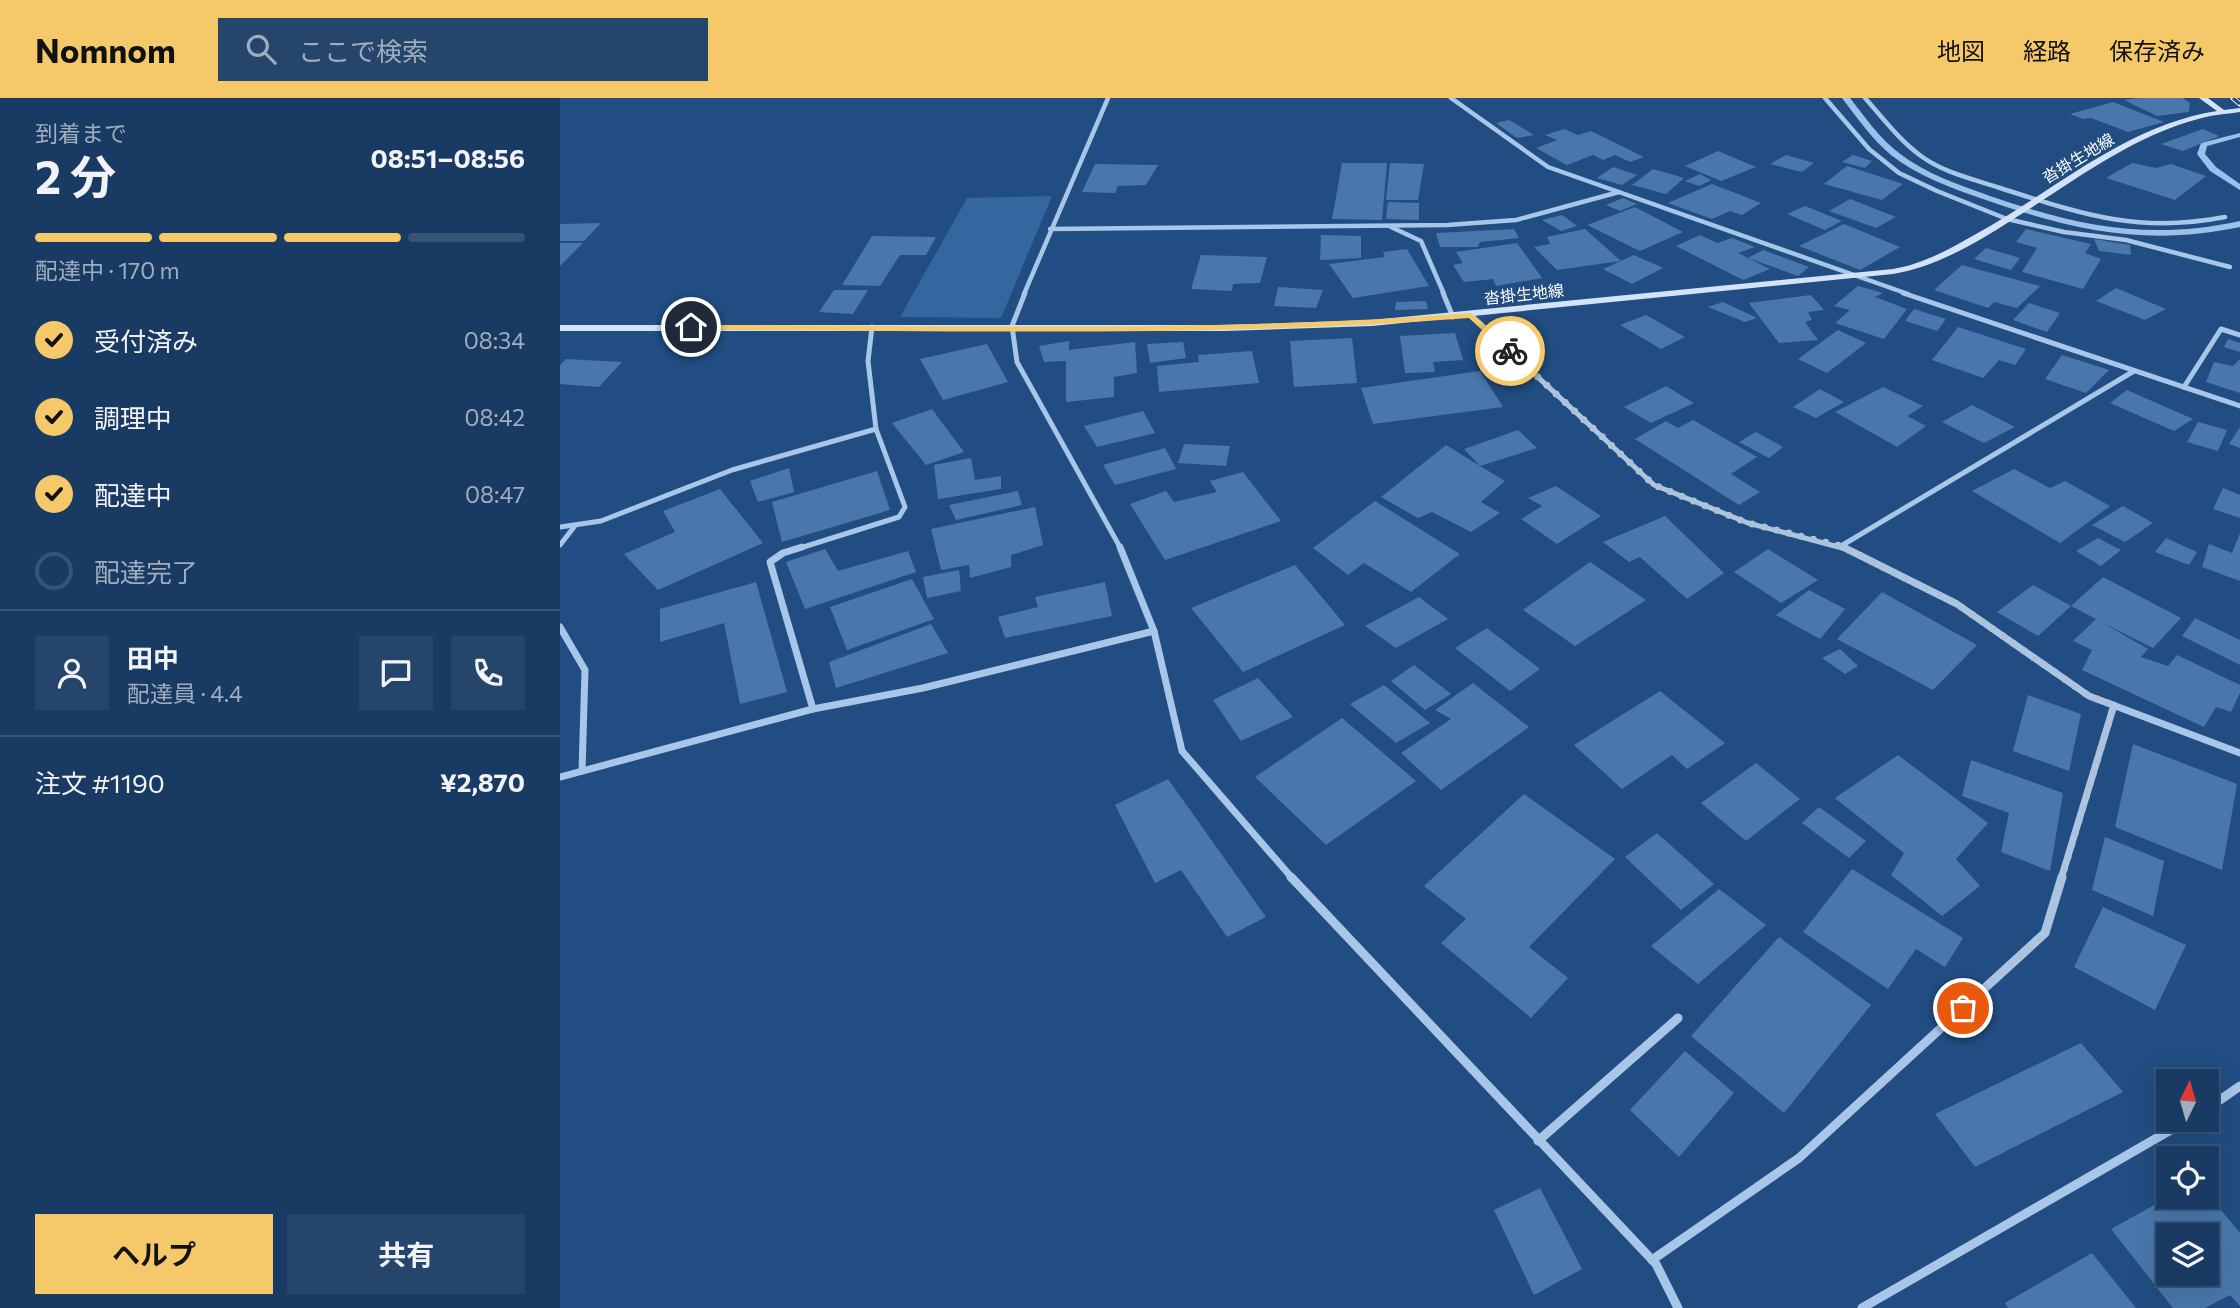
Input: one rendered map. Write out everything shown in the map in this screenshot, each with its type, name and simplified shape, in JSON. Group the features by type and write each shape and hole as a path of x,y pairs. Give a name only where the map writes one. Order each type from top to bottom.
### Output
{"main road":[{"path":"2203,98 2221,111"},
{"name":"沓掛生地線","path":"561,329 1012,326 1225,328 1371,323 1853,276 1914,267 1952,250 2158,130 2221,111 2240,110"}],"street":[{"path":"1108,98 1050,229 1012,326 1017,362 1125,556 1154,631 1182,751 1323,914 1652,1260 1678,1308"},
{"path":"1451,98 1548,167 1853,276 2240,405"},
{"path":"1825,98 1869,149 1899,173 2011,216 2064,232 2164,248 2230,267"},
{"path":"1865,98 1904,144 1924,159 2034,202 2098,220 2152,225 2197,224 2225,217"},
{"path":"1050,229 1387,225 1516,220 1621,191"},
{"path":"1387,225 1421,241 1453,317"},
{"path":"1471,315 1654,485 1748,523 1841,546 1957,604 2089,696 2240,753"},
{"path":"813,709 770,562 783,553 899,517 905,507 876,429 867,361 872,327"},
{"path":"2184,387 2221,329 2240,335"},
{"path":"1841,546 2134,371"},
{"path":"560,527 574,527 640,507 732,471 876,429"},
{"path":"560,545 574,527"},
{"path":"560,627 585,670 582,771"},
{"path":"560,777 813,709 923,688 1154,631"},
{"path":"1652,1260 1799,1158 2045,933 2114,705"},
{"path":"1538,1141 1678,1018"},
{"path":"2219,1101 2240,1086"},
{"path":"1862,1308 2167,1132"}],"shaded area":[{"path":"1052,196 1001,318 900,317 967,198"}],"building":[{"path":"2183,98 2190,103 2189,112 2157,116 2124,100"},
{"path":"2113,102 2164,122 2128,132 2091,118 2083,119 2070,114"},
{"path":"1509,120 1534,135 1517,138 1496,123"},
{"path":"1564,129 1578,135 1591,131 1644,157 1630,162 1615,155 1603,160 1593,155 1567,165 1536,148 1557,140 1545,135"},
{"path":"2203,129 2219,136 2183,151 2161,144"},
{"path":"1718,151 1756,167 1721,181 1685,166"},
{"path":"1786,155 1814,163 1802,172 1770,164"},
{"path":"1853,155 1872,161 1865,168 1842,162"},
{"path":"1342,163 1387,163 1382,220 1332,219"},
{"path":"1390,163 1424,164 1418,200 1386,200"},
{"path":"2132,163 2156,168 2171,164 2206,176 2175,200 2106,178"},
{"path":"1095,164 1158,165 1146,185 1118,186 1115,193 1082,192"},
{"path":"1847,166 1903,184 1882,200 1824,184"},
{"path":"1613,167 1637,175 1622,185 1597,178"},
{"path":"1653,169 1684,178 1666,194 1632,185"},
{"path":"1700,174 1711,180 1699,186 1685,181"},
{"path":"1712,184 1761,203 1742,215 1730,211 1712,219 1668,203"},
{"path":"1623,198 1637,204 1620,211 1606,205"},
{"path":"1850,199 1896,217 1876,228 1829,211"},
{"path":"1388,202 1419,203 1419,220 1386,219"},
{"path":"1805,206 1842,221 1825,230 1787,214"},
{"path":"1635,207 1683,232 1640,251 1587,225"},
{"path":"1562,215 1577,226 1561,231 1542,220"},
{"path":"601,223 584,241 560,241 560,224"},
{"path":"1844,224 1900,247 1860,270 1799,246"},
{"path":"1514,229 1519,238 1480,242 1478,247 1440,247 1436,233"},
{"path":"1585,229 1621,261 1557,270 1534,247 1550,244 1547,237"},
{"path":"2026,229 2091,244 2085,253 2101,259 2083,289 2022,272 2037,248 2016,242"},
{"path":"1321,235 1361,236 1361,258 1320,260"},
{"path":"1700,235 1717,243 1732,238 1755,247 1738,253 1770,269 1743,280 1676,246"},
{"path":"872,236 936,237 926,255 900,255 880,286 842,285"},
{"path":"2094,239 2130,245 2131,255 2099,251"},
{"path":"560,243 583,243 560,266"},
{"path":"1517,243 1542,278 1496,286 1493,279 1464,282 1453,265 1463,263 1456,252"},
{"path":"1986,248 2020,258 2011,270 1974,259"},
{"path":"1407,249 1429,286 1353,298 1329,264 1385,257 1383,252"},
{"path":"1763,250 1809,267 1798,276 1748,258"},
{"path":"1201,255 1267,257 1260,283 1233,284 1232,291 1191,289"},
{"path":"1634,255 1663,268 1632,284 1603,269"},
{"path":"1962,265 2040,286 2017,308 1994,302 1988,308 1934,290"},
{"path":"1858,286 1883,293 1875,297 1907,309 1884,339 1835,323 1850,310 1834,306"},
{"path":"1278,287 1323,290 1316,308 1274,306"},
{"path":"2116,288 2166,309 2145,320 2096,301"},
{"path":"834,290 868,290 853,314 819,312"},
{"path":"1811,295 1824,310 1808,312 1812,320 1805,322 1818,340 1779,343 1749,303"},
{"path":"1426,301 1428,309 1395,310 1396,302"},
{"path":"1723,302 1757,318 1745,322 1708,307"},
{"path":"2029,303 2060,313 2047,332 2013,320"},
{"path":"1914,309 1946,319 1937,331 1905,321"},
{"path":"1646,315 1685,337 1661,349 1620,325"},
{"path":"1958,327 2026,349 2015,365 1999,360 1983,378 1932,360"},
{"path":"1838,330 1866,343 1827,373 1798,359"},
{"path":"1455,333 1463,360 1433,362 1435,372 1405,373 1400,336"},
{"path":"1352,338 1357,383 1294,387 1290,341"},
{"path":"2228,339 2240,343 2240,352 2224,347"},
{"path":"1069,341 1069,350 1135,342 1137,373 1114,377 1114,397 1066,402 1066,361 1044,362 1039,346"},
{"path":"1183,342 1186,358 1150,363 1147,344"},
{"path":"987,344 1008,382 943,400 920,359"},
{"path":"1252,351 1259,383 1159,392 1157,366 1199,362 1198,355"},
{"path":"2062,355 2109,370 2086,393 2045,379"},
{"path":"566,359 622,362 599,387 560,384 560,365"},
{"path":"2240,359 2240,393 2206,382 2214,362 2233,366"},
{"path":"1480,371 1503,407 1373,424 1361,388"},
{"path":"1666,386 1694,403 1651,423 1624,407"},
{"path":"1883,387 1923,406 1907,416 1926,426 1897,447 1835,412"},
{"path":"1820,389 1844,402 1816,418 1793,407"},
{"path":"2127,390 2193,419 2174,431 2110,403"},
{"path":"1972,405 2015,427 1984,443 1942,422"},
{"path":"932,409 964,452 926,465 892,423"},
{"path":"1143,411 1155,433 1097,447 1084,426"},
{"path":"1693,420 1757,457 1731,474 1760,492 1739,505 1635,439 1666,421 1678,428"},
{"path":"2198,422 2227,430 2218,451 2187,442"},
{"path":"2240,427 2240,448 2229,444"},
{"path":"1518,430 1537,448 1480,466 1464,449"},
{"path":"1756,432 1783,447 1769,458 1739,442"},
{"path":"1184,444 1230,446 1226,466 1178,463"},
{"path":"1446,445 1505,481 1481,502 1500,513 1471,532 1432,512 1418,518 1381,497"},
{"path":"1165,448 1176,469 1115,485 1103,465"},
{"path":"971,458 975,480 1001,476 1001,489 938,499 934,465"},
{"path":"789,468 794,492 758,502 750,481"},
{"path":"2014,469 2050,488 2065,481 2110,506 2060,543 1972,491"},
{"path":"877,471 890,510 782,542 772,502"},
{"path":"1243,472 1281,521 1165,560 1130,504 1166,491 1174,502 1217,492 1210,481"},
{"path":"1556,486 1601,516 1557,544 1521,519 1542,506 1528,498"},
{"path":"2223,488 2240,495 2240,518 2213,509"},
{"path":"720,489 763,543 658,590 624,554 675,532 663,511"},
{"path":"1018,491 1022,505 956,520 949,505"},
{"path":"1375,501 1460,554 1411,592 1364,563 1348,575 1313,548"},
{"path":"2123,506 2153,523 2125,542 2092,525"},
{"path":"1035,507 1043,545 1011,555 1011,567 970,578 969,565 941,570 931,529"},
{"path":"1665,516 1724,573 1687,599 1640,557 1629,562 1603,542"},
{"path":"2240,533 2240,581 2202,567 2209,544 2232,553"},
{"path":"2098,538 2121,550 2101,566 2076,551"},
{"path":"2166,538 2197,552 2189,565 2155,552"},
{"path":"825,549 838,571 908,551 916,572 805,609 786,562"},
{"path":"1768,549 1818,580 1781,603 1734,572"},
{"path":"1590,562 1646,600 1575,646 1523,610"},
{"path":"1295,565 1345,625 1243,672 1191,608"},
{"path":"959,570 961,591 927,598 923,577"},
{"path":"2103,577 2181,618 2153,648 2103,623 2148,649 2141,657 2168,666 2177,655 2240,685 2240,693 2231,712 2216,707 2204,727 2082,670 2092,650 2073,641 2096,619 2071,606"},
{"path":"912,579 934,619 847,650 830,607"},
{"path":"756,582 787,692 740,704 724,623 660,642 660,609"},
{"path":"1105,582 1112,616 1005,638 998,617 1038,607 1035,597"},
{"path":"2033,585 2071,606 2038,636 1997,612"},
{"path":"1809,590 1845,609 1820,639 1776,615"},
{"path":"1882,592 1977,645 1933,690 1837,639"},
{"path":"1419,597 1448,619 1396,648 1365,626"},
{"path":"2195,618 2240,640 2240,665 2182,636"},
{"path":"931,624 948,653 836,688 829,662"},
{"path":"1487,628 1540,669 1510,691 1455,648"},
{"path":"1840,649 1858,666 1845,674 1822,658"},
{"path":"1414,665 1451,694 1425,710 1391,681"},
{"path":"1258,678 1293,717 1241,741 1213,700"},
{"path":"1473,683 1529,727 1441,790 1401,753 1451,719 1435,710"},
{"path":"1384,685 1430,723 1396,743 1350,704"},
{"path":"1660,691 1725,743 1687,769 1672,755 1622,789 1574,745"},
{"path":"2028,695 2081,714 2069,771 2013,751"},
{"path":"1342,718 1416,781 1326,845 1255,777"},
{"path":"2133,744 2237,784 2222,870 2115,827"},
{"path":"1898,755 1988,823 1956,859 1980,886 1942,916 1891,875 1904,853 1835,798"},
{"path":"1971,760 2063,793 2050,871 2001,852 2009,813 1962,796"},
{"path":"1756,763 1800,799 1746,841 1701,803"},
{"path":"1168,779 1266,917 1227,937 1181,870 1155,883 1115,805"},
{"path":"1524,794 1615,859 1529,947 1568,978 1531,1018 1441,943 1466,919 1424,886"},
{"path":"1819,807 1866,841 1849,858 1802,823"},
{"path":"1657,833 1714,884 1681,910 1625,857"},
{"path":"2105,837 2164,861 2153,916 2092,890"},
{"path":"1852,869 1963,938 1945,967 1916,949 1888,989 1803,932"},
{"path":"1719,889 1766,925 1698,984 1651,946"},
{"path":"2103,907 2186,945 2155,1010 2074,967"},
{"path":"1779,937 1871,1005 1784,1113 1691,1036"},
{"path":"2081,1043 2123,1092 1975,1167 1935,1114"},
{"path":"1685,1051 1734,1093 1679,1157 1630,1110"},
{"path":"1540,1188 1582,1269 1534,1295 1494,1210"},
{"path":"2156,1204 2156,1209 2219,1208 2240,1233 2240,1306 2230,1295 2205,1308 2173,1308 2111,1229"},
{"path":"2092,1253 2136,1308 2008,1308 2005,1303"}],"waterway":[{"path":"1846,98 1881,141 1905,161 1950,184 2017,208 2080,225 2144,234 2208,231 2240,224"},
{"path":"2240,135 2204,145 2201,154 2213,169 2240,188"}],"railway":[{"path":"2233,98 2240,104"}],"way so far":[{"path":"1510,351 1654,485 1748,523 1841,546 1957,604 2089,696 2114,705 2045,933 1963,1008"}],"route":[{"path":"691,327 1225,328 1371,323 1471,315 1510,351"}]}
